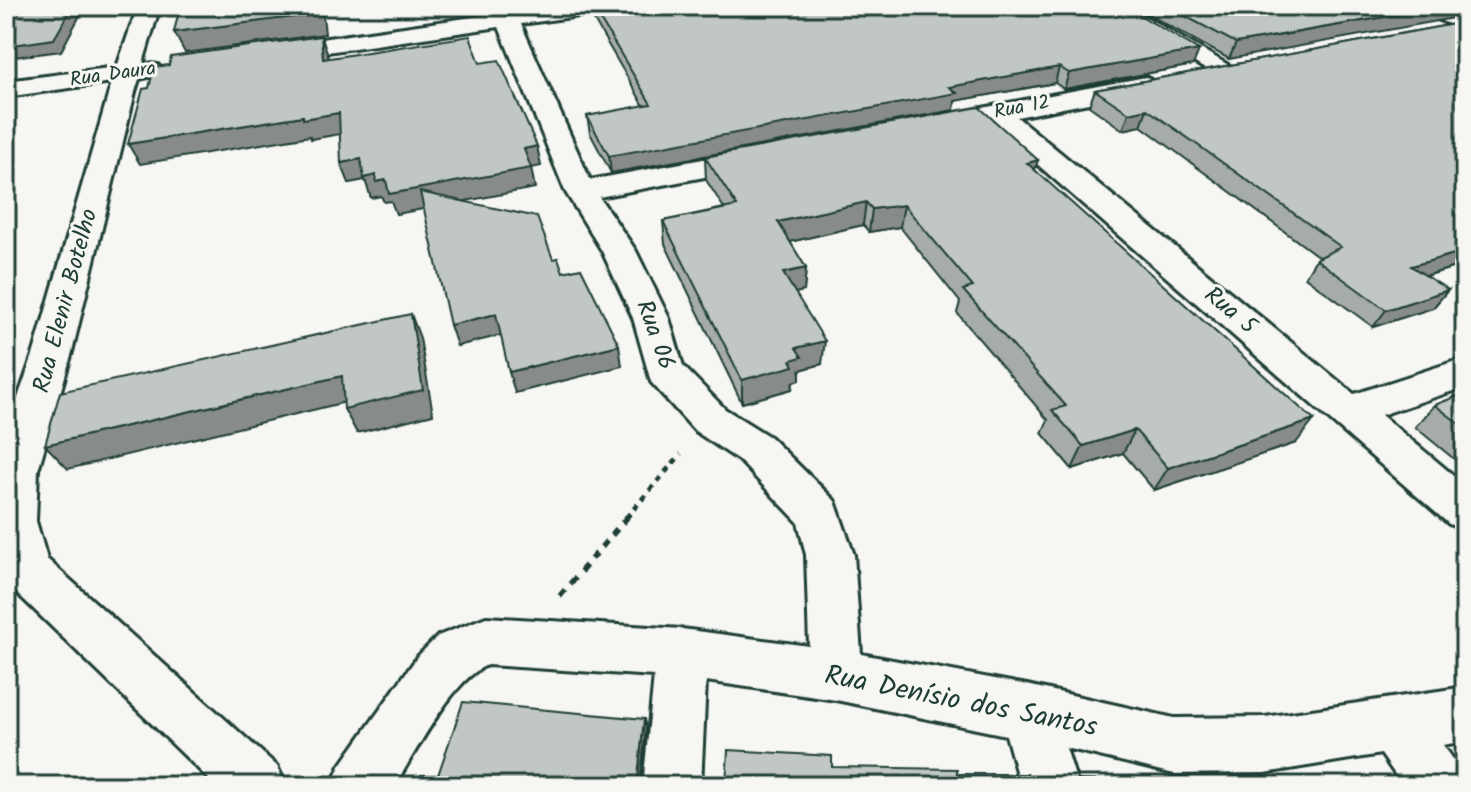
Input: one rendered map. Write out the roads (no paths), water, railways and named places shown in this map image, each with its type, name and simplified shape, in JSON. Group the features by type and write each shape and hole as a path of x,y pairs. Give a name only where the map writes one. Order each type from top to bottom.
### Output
{"street":[{"name":"Rua Elenir Botelho","path":"149,6 127,73 49,366 13,486 18,553 30,574 257,786"},
{"path":"249,56 505,12 601,6"},
{"path":"1111,6 1224,70"},
{"path":"1423,6 1465,24"},
{"name":"Rua 06","path":"505,12 580,191 619,251 651,318 665,372 710,420 755,449 819,514 830,555 836,675"},
{"path":"1420,34 1465,24"},
{"name":"Rua 12","path":"903,130 1254,65"},
{"name":"Rua Daura","path":"6,89 172,67"},
{"name":"Rua 5","path":"995,113 1465,511"},
{"path":"580,191 780,153"},
{"path":"1348,411 1465,372"},
{"name":"Rua Denísio dos Santos","path":"360,786 437,674 456,653 486,641 682,653 836,675 1027,712 1174,746 1265,745 1396,728 1465,714"},
{"path":"672,786 682,653"},
{"path":"1027,712 1049,786"},
{"path":"1396,728 1438,786"}]}
